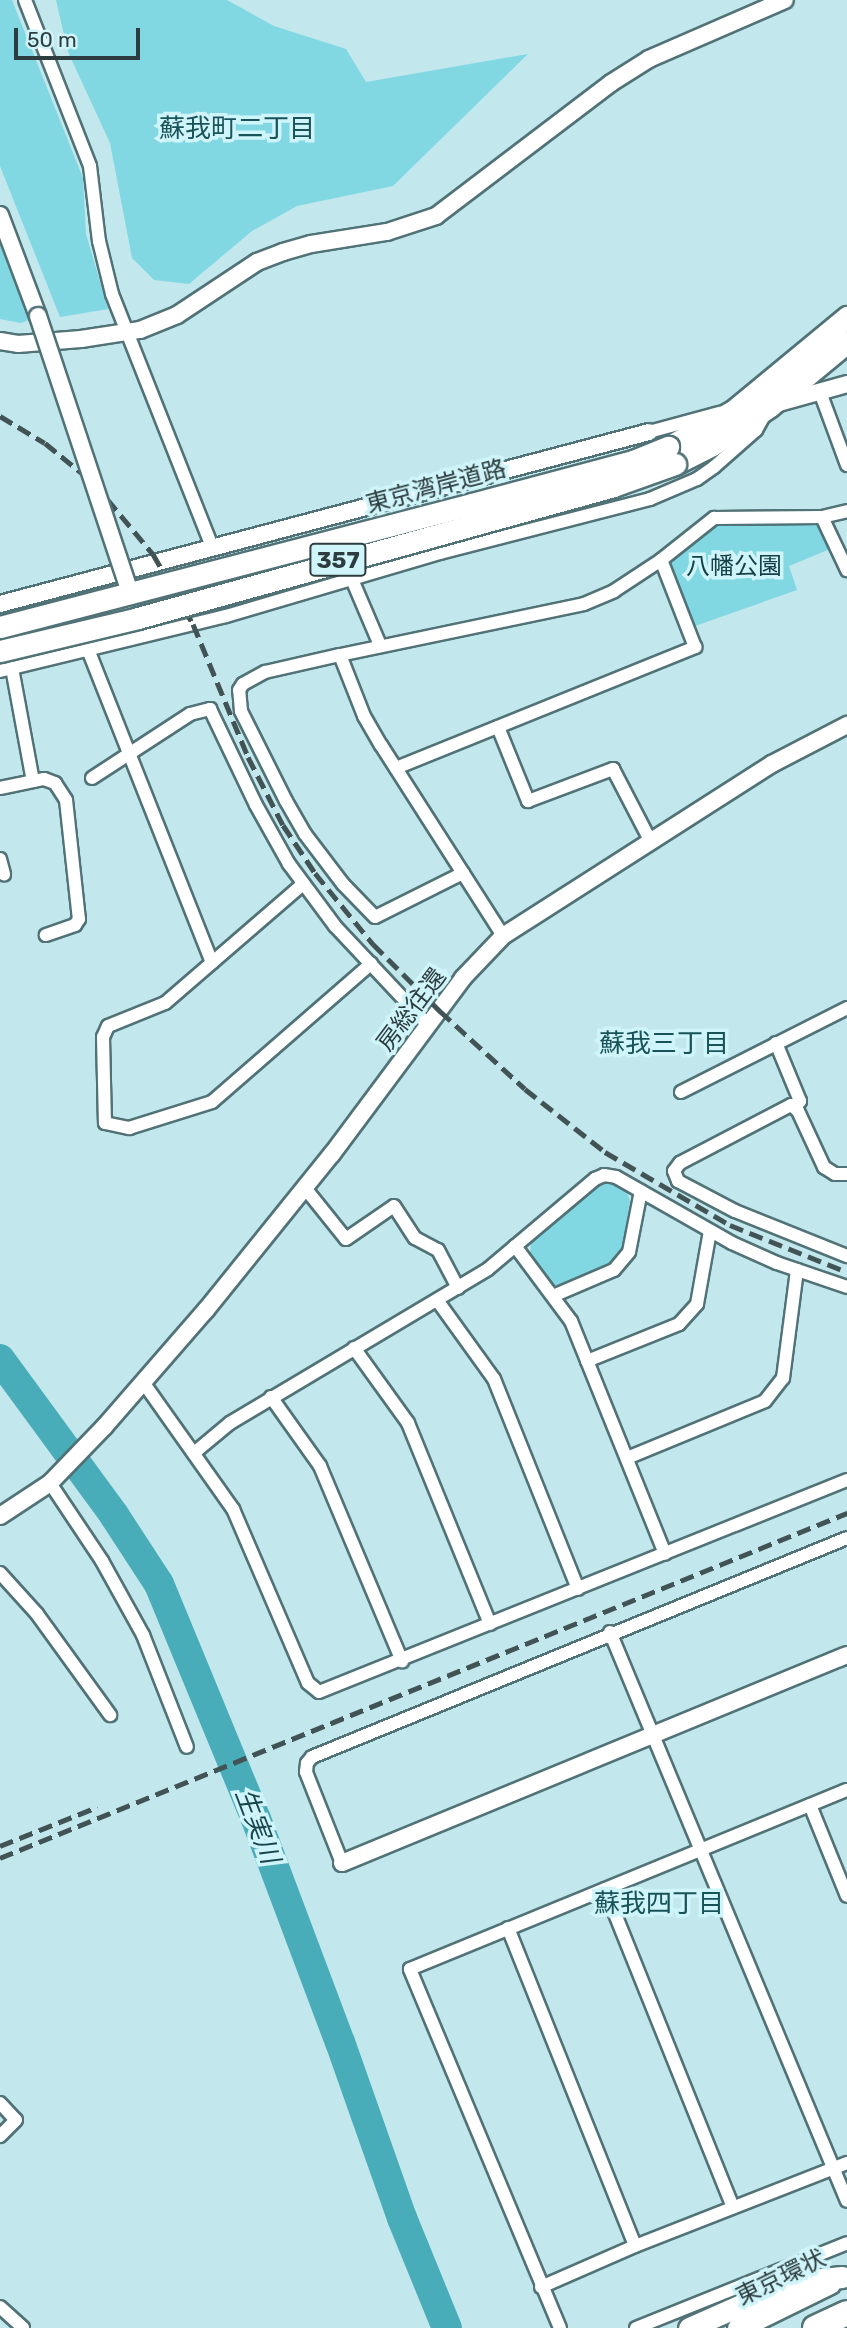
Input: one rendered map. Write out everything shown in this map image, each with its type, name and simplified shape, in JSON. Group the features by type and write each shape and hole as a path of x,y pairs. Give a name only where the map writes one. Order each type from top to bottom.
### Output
{"highway":[{"name":"東京湾岸道路","path":"4,663 138,618 613,486 671,456 733,411 847,317"},
{"name":"東京湾岸道路","path":"0,627 566,479 712,445 770,406 847,342"},
{"path":"131,594 138,618"},
{"path":"689,2328 793,2282 844,2276"},
{"name":"東京環状","path":"738,2328 844,2276"},
{"path":"815,2328 847,2313"}],"street":[{"path":"25,0 90,166 99,241 112,294 213,549"},
{"path":"0,341 18,344 129,332 177,315 257,262 283,252 311,244 387,232 436,216 611,83 649,59 785,0"},
{"path":"0,215 38,316 131,594"},
{"path":"0,604 649,432 704,415 770,406 847,384"},
{"path":"820,392 844,444 847,465"},
{"path":"33,781 4,663 89,652 226,616 351,577 668,492 697,479 730,455 756,430 770,406"},
{"path":"463,873 375,917 342,884 305,834 286,801 241,711 239,690 243,684 265,673 340,654 584,604 614,591 661,560 714,518 822,517 847,511"},
{"path":"822,517 847,570"},
{"path":"396,768 695,647 661,560"},
{"path":"351,577 380,645"},
{"path":"89,652 212,963"},
{"path":"340,654 364,716 503,936"},
{"path":"92,778 190,714 209,709 267,826 303,884 371,964 429,1026"},
{"path":"498,727 528,801 613,769 651,842"},
{"name":"房総往還","path":"50,1483 143,1382 304,1188 463,978 503,936 772,764 845,730"},
{"path":"0,788 44,779 55,783 66,800 79,919 75,925 46,935"},
{"path":"0,859 4,874"},
{"path":"303,884 165,1003 107,1026 103,1037 105,1123 129,1128 212,1102 371,964"},
{"path":"681,1092 847,1008"},
{"path":"776,1043 800,1101 795,1107"},
{"path":"795,1107 787,1106 680,1163 675,1177 747,1216 847,1256"},
{"path":"795,1107 824,1167 835,1174 847,1174"},
{"path":"194,1453 230,1423 488,1269 595,1179 604,1175 616,1177 710,1231 797,1270 847,1287"},
{"path":"304,1188 346,1239 394,1206 415,1238 438,1251 458,1287"},
{"path":"552,1296 614,1270 629,1252 641,1191"},
{"path":"587,1361 679,1324 697,1304 710,1231"},
{"path":"516,1246 571,1321 665,1554"},
{"path":"626,1458 765,1401 783,1378 797,1270"},
{"path":"437,1300 494,1379 578,1589"},
{"path":"354,1348 408,1423 491,1624"},
{"path":"143,1382 233,1509 311,1688 326,1691 847,1480"},
{"path":"271,1398 320,1466 402,1661"},
{"path":"0,1516 50,1483 102,1561 143,1635 187,1747"},
{"path":"847,1538 610,1632 312,1756 307,1763 306,1772 342,1863 847,1655"},
{"path":"0,1573 37,1614 110,1715"},
{"path":"610,1632 847,2201"},
{"path":"560,2328 410,1969 847,1790"},
{"path":"810,1805 847,1896"},
{"path":"605,1888 733,2207"},
{"path":"508,1928 635,2246"},
{"path":"0,2103 16,2120 0,2136"},
{"path":"541,2287 635,2246 847,2163"},
{"path":"636,2328 847,2243"},
{"path":"0,2306 23,2328"}],"green space":[{"path":"0,0 12,0 83,178 86,234 108,309 60,317 0,166"},
{"path":"56,0 227,0 274,26 346,49 366,82 528,54 393,186 297,206 252,231 189,284 154,280 132,258 110,143 68,52"},
{"path":"0,240 31,319 21,323 0,319"},
{"name":"八幡公園","path":"820,520 830,549 789,566 797,590 695,626 670,562 715,524"},
{"path":"609,1182 627,1192 630,1201 622,1250 609,1265 561,1286 550,1284 530,1255 531,1241 599,1183"}],"waterway":[{"name":"生実川","path":"0,1359 114,1515 159,1584 256,1819 340,2042 402,2218 447,2328"}],"railway":[{"path":"0,416 45,443 94,483 153,554 193,624 248,757 283,825 315,873 373,944 440,1011 525,1089 605,1152 730,1225 847,1272"},
{"path":"0,1858 847,1513"},
{"path":"0,1846 97,1807"}],"district":[{"name":"蘇我町二丁目","path":"237,129"},
{"name":"蘇我三丁目","path":"664,1044"},
{"name":"蘇我四丁目","path":"659,1904"}]}
